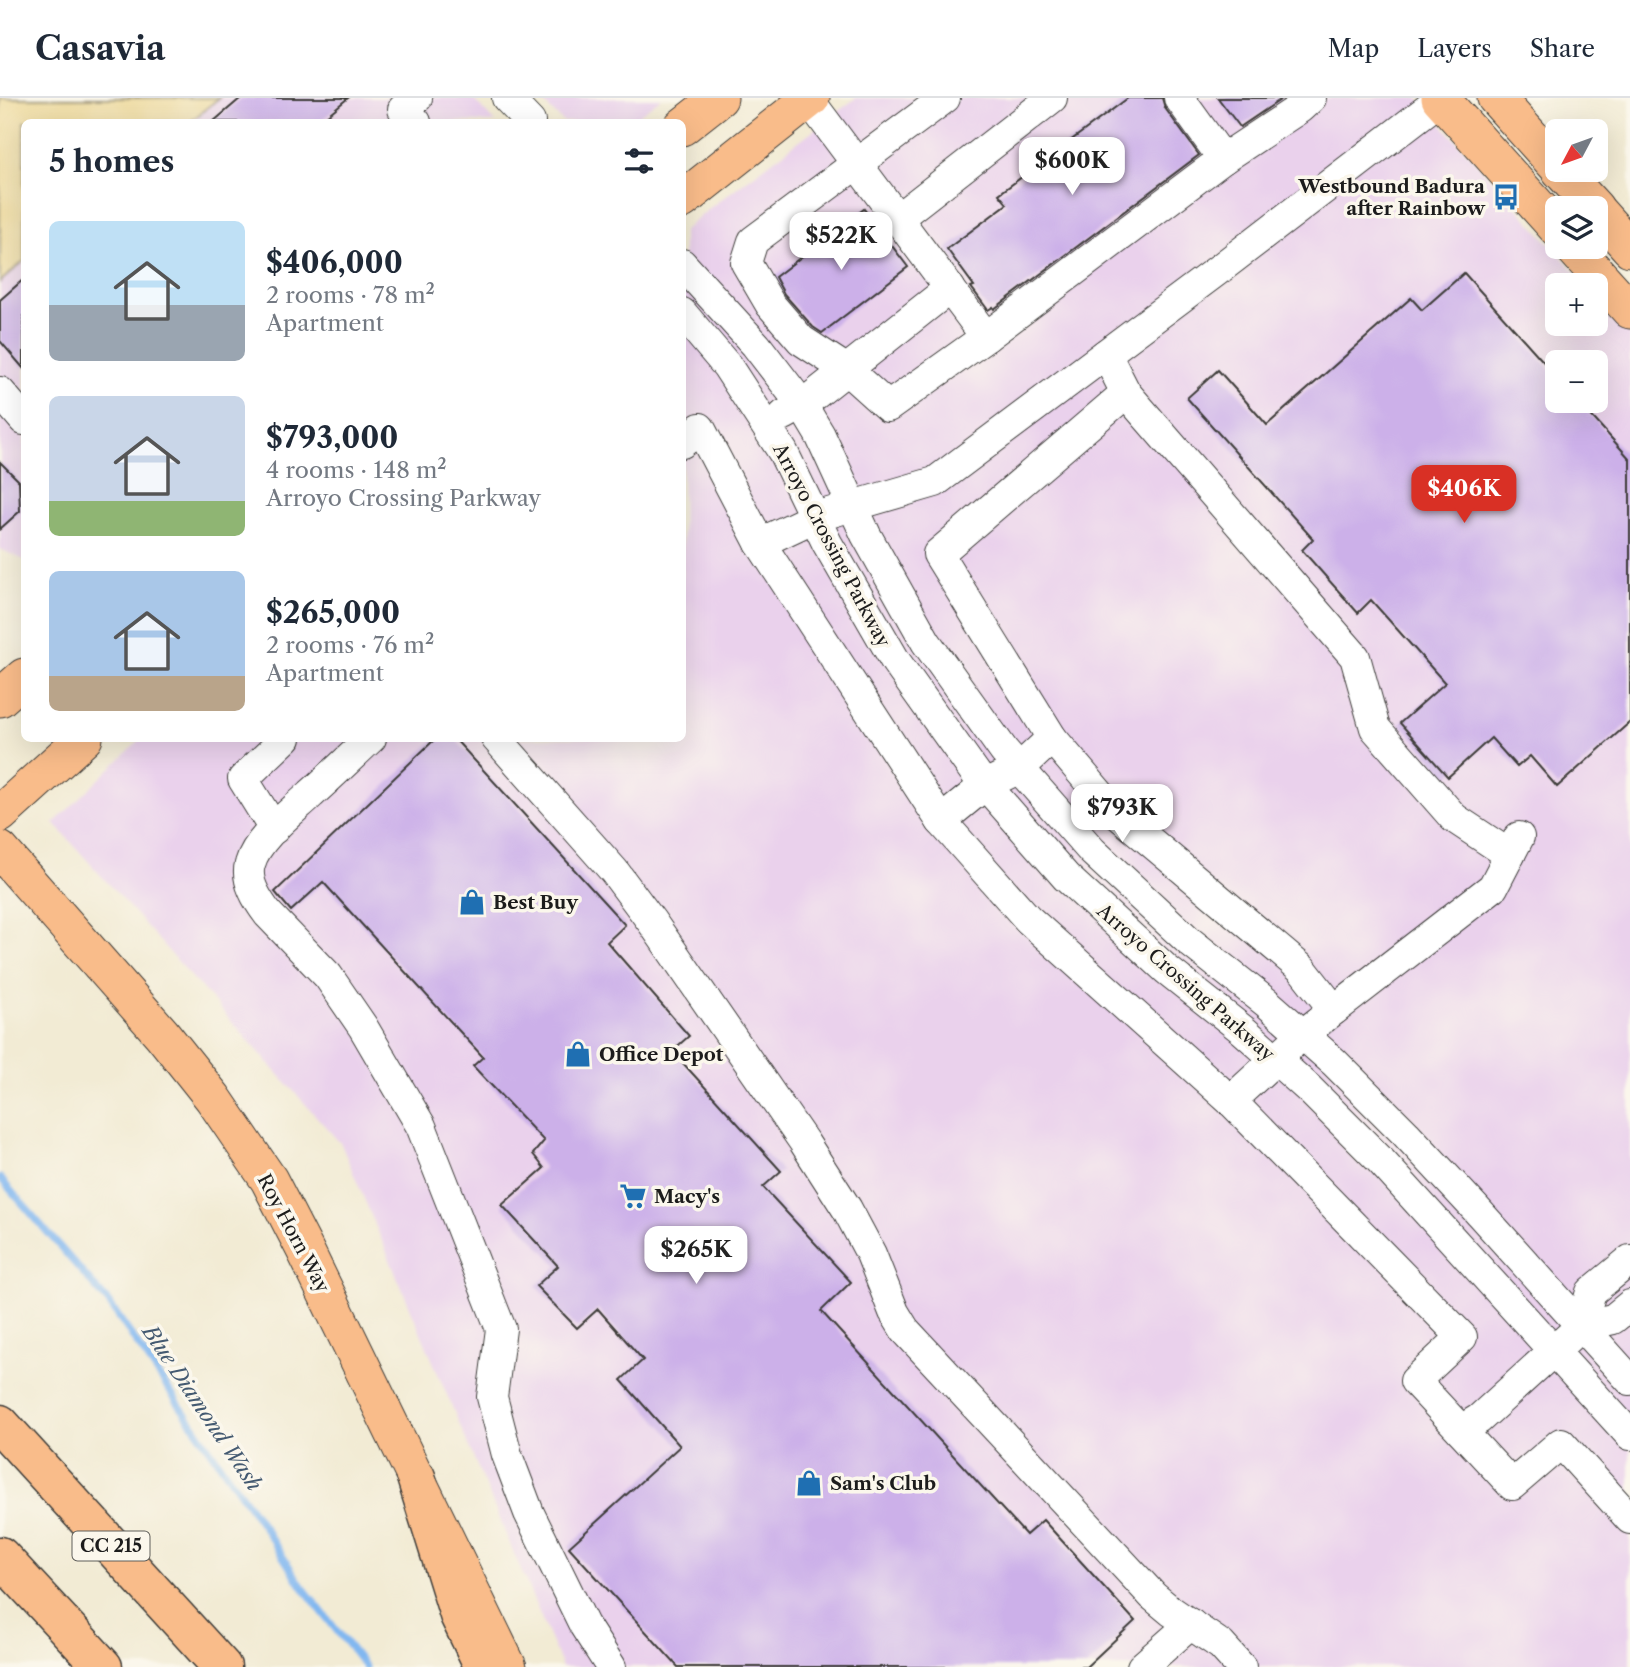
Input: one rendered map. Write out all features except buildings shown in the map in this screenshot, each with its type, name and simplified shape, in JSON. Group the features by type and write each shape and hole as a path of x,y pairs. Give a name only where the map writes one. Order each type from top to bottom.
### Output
{"highway":[{"name":"CC 215","path":"0,1424 222,1667"},
{"path":"416,1477 459,1615 484,1667"},
{"path":"0,1556 103,1667"}],"main road":[{"path":"1441,98 1545,214"},
{"path":"1496,98 1545,152"},
{"path":"686,197 810,99"},
{"path":"686,136 701,108"},
{"path":"1571,182 1584,196"},
{"path":"1608,223 1630,248"},
{"path":"1584,259 1630,310"},
{"path":"0,814 80,742"},
{"name":"Roy Horn Way","path":"0,850 162,1034 213,1098 269,1180 508,1667"}],"street":[{"path":"507,98 527,119"},
{"path":"945,98 753,241 746,263 770,304 801,340 847,370 888,407 1223,159 1311,98"},
{"path":"898,219 1052,98"},
{"path":"1179,98 1223,159"},
{"path":"760,543 816,517 935,482 1222,267 1441,98"},
{"path":"810,99 986,337"},
{"name":"Arroyo Crossing Parkway","path":"686,268 756,345 802,405 820,435 866,535 926,642 1004,751 1092,851 1190,942 1303,1034 1406,1134 1630,1380"},
{"path":"765,425 802,405 950,288"},
{"name":"Arroyo Crossing Parkway","path":"686,318 727,366 783,452 827,543 896,662 985,785 1066,877 1167,970 1276,1059 1380,1160 1630,1435"},
{"path":"1106,354 1126,393 1355,657 1375,727 1454,818 1514,846 1493,887 1303,1034 1232,1101"},
{"path":"0,392 21,416"},
{"path":"1126,393 938,554 1052,738 1114,811 1302,969 1334,1010"},
{"path":"686,440 700,428 760,543 941,821 1028,919 1232,1101 1462,1337 1415,1381 1511,1485 1560,1443 1630,1518"},
{"path":"941,821 985,785 1020,768 1052,738"},
{"path":"274,829 243,779 282,742"},
{"path":"367,742 274,829 254,855 249,866 249,877 268,914 328,976 363,1027 421,1126 501,1329 492,1397 507,1455 529,1513 584,1625 611,1667"},
{"path":"500,742 614,871 804,1142 847,1209 871,1254 900,1323 1153,1596 1221,1645 1240,1667"},
{"path":"1461,1430 1479,1419 1581,1326 1591,1292 1630,1260"},
{"path":"1581,1326 1613,1319 1630,1306"},
{"path":"1142,1667 1191,1624"}],"shaded area":[{"path":"219,98 472,98 492,119 194,119"},
{"path":"539,98 662,98 633,119 560,119"},
{"path":"856,98 1418,98 1545,239 1545,259 1564,259 1576,273 1545,273 1545,336 1608,336 1608,309 1630,334 1630,1667 562,1667 341,1144 54,823 138,742 686,742 686,228"},
{"path":"21,264 21,559 0,549 0,282"}],"sand":[{"path":"0,98 219,98 194,119 21,119 21,264 0,282"}],"waterway":[{"name":"Blue Diamond Wash","path":"0,1178 109,1303 302,1586 365,1667"}],"place":[{"name":"Westbound Badura after Rainbow","path":"1506,197"},
{"name":"Best Buy","path":"472,902"},
{"name":"Office Depot","path":"578,1054"},
{"name":"Macy's","path":"633,1196"},
{"name":"Sam's Club","path":"809,1483"}]}
